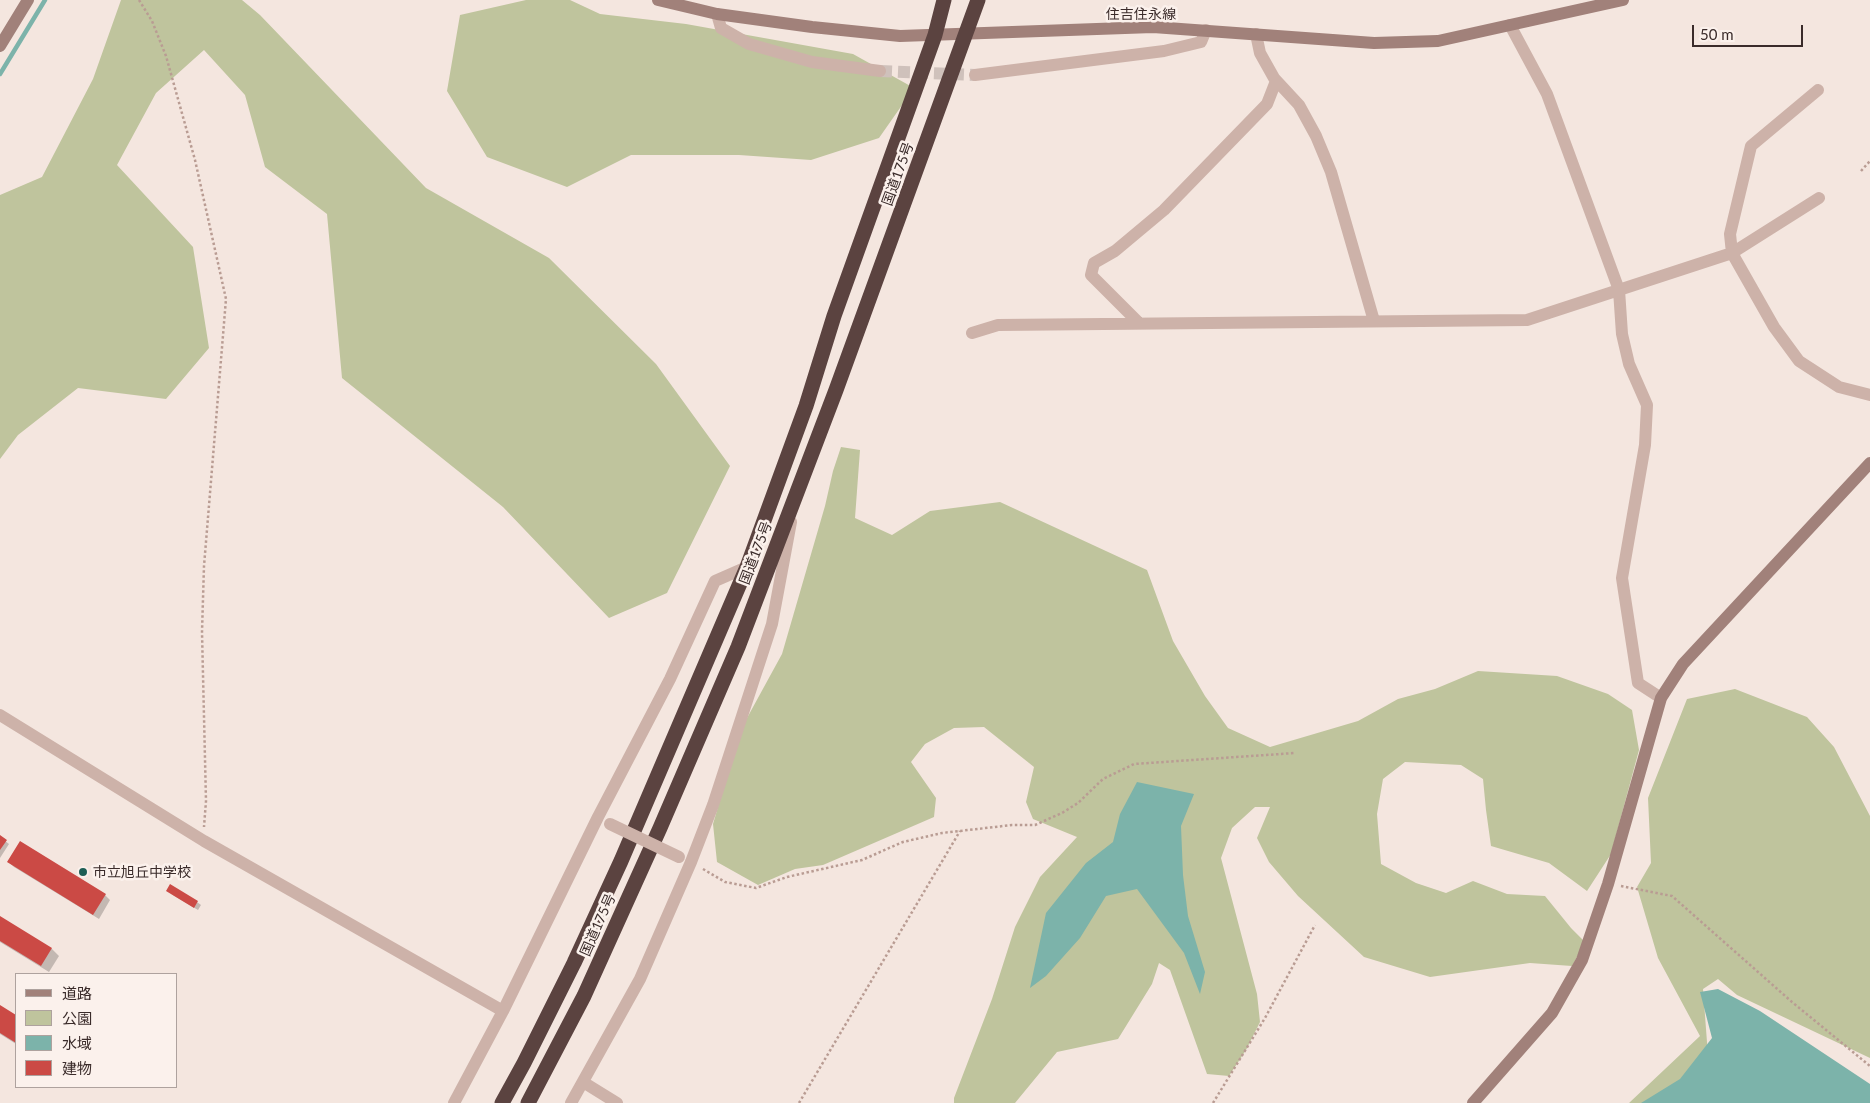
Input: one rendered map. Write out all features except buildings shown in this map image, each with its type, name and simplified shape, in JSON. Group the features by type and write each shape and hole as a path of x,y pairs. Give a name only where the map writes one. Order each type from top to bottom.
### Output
{"highway":[{"name":"国道175号","path":"502,1103 566,980 610,886 747,567 806,406 834,316 935,35 944,0"},
{"name":"国道175号","path":"528,1103 584,996 660,828 738,647 836,390 978,0"}],"main road":[{"path":"0,46 28,0"},
{"name":"住吉住永線","path":"658,0 717,14 812,27 900,36 1153,27 1374,43 1438,41 1623,0"},
{"path":"1474,1103 1552,1012 1582,960 1608,884 1661,698 1683,664 1870,463"}],"street":[{"path":"717,14 721,28 749,44 812,62 880,71"},
{"path":"1510,25 1547,94 1619,290 1622,334 1629,364 1647,405 1644,445 1622,578 1638,683 1661,698"},
{"path":"975,75 1164,51 1201,42 1206,30"},
{"path":"1256,34 1260,53 1276,81 1299,105 1320,145 1331,172 1374,321"},
{"path":"1139,323 1091,275 1094,264 1115,251 1164,210 1267,104 1276,81"},
{"path":"1818,90 1751,146 1730,234 1732,253 1774,327 1799,361 1839,387 1870,395"},
{"path":"972,333 998,325 1527,320 1732,253 1819,198"},
{"path":"571,1103 640,979 685,859 713,805 772,624 796,491"},
{"path":"454,1103 503,1011 598,816 670,679 715,582 747,567"},
{"path":"0,715 204,841 503,1011"},
{"path":"598,816 610,824 685,859"},
{"path":"583,1082 617,1103"}],"path":[{"path":"139,0 152,21 166,56 195,160 226,298 204,566 202,632 206,801 204,841"},
{"path":"1861,171 1870,161"},
{"path":"685,859 725,882 756,888 787,877 862,860 904,842 942,833 1012,825 1035,825 1062,813 1078,803 1103,779 1134,764 1295,754"},
{"path":"799,1103 960,831"},
{"path":"1608,884 1672,896 1792,1002 1870,1066"},
{"path":"1213,1103 1265,1018 1315,925"}],"green space":[{"path":"121,0 242,0 260,15 426,188 549,258 656,364 730,466 667,593 609,618 503,507 342,378 327,214 265,167 245,95 204,50 156,93 117,165 193,247 209,348 166,399 78,388 18,435 0,459 0,195 42,177 93,79"},
{"path":"526,0 570,0 600,14 686,24 853,54 914,88 879,138 811,160 739,155 631,155 567,187 487,157 447,91 460,15"},
{"path":"841,447 860,450 855,518 892,535 930,511 1000,502 1147,570 1173,641 1205,696 1228,728 1270,747 1358,721 1398,699 1435,689 1478,671 1557,676 1608,694 1632,710 1639,750 1611,854 1587,891 1549,863 1491,846 1483,779 1461,765 1405,762 1383,779 1377,814 1381,864 1416,883 1446,893 1473,881 1507,894 1545,896 1585,942 1572,966 1530,963 1430,977 1364,957 1298,896 1269,862 1257,838 1270,807 1255,807 1232,828 1221,858 1257,994 1260,1022 1246,1050 1229,1076 1207,1074 1170,970 1159,963 1152,984 1118,1039 1057,1052 1015,1103 954,1103 954,1098 992,999 1015,927 1040,877 1077,837 1033,819 1026,802 1034,767 984,727 954,728 925,744 911,762 936,798 934,817 823,865 795,869 758,885 717,862 713,824 741,729 782,654"},
{"path":"1735,689 1807,717 1834,747 1870,816 1870,1058 1737,995 1718,979 1703,989 1710,1082 1693,1103 1629,1103 1700,1036 1658,958 1637,887 1651,863 1648,798 1687,699"}],"water":[{"path":"1137,782 1194,794 1181,826 1183,875 1188,916 1205,972 1200,994 1184,953 1137,889 1106,896 1080,938 1046,976 1030,988 1046,913 1086,863 1113,842 1120,814"},
{"path":"1718,989 1760,1011 1870,1084 1870,1103 1641,1103 1680,1079 1712,1038 1700,992"}],"waterway":[{"path":"0,74 45,0"}],"tunnel":[{"path":"880,71 975,75"}],"place":[{"name":"市立旭丘中学校","path":"83,872"}]}
